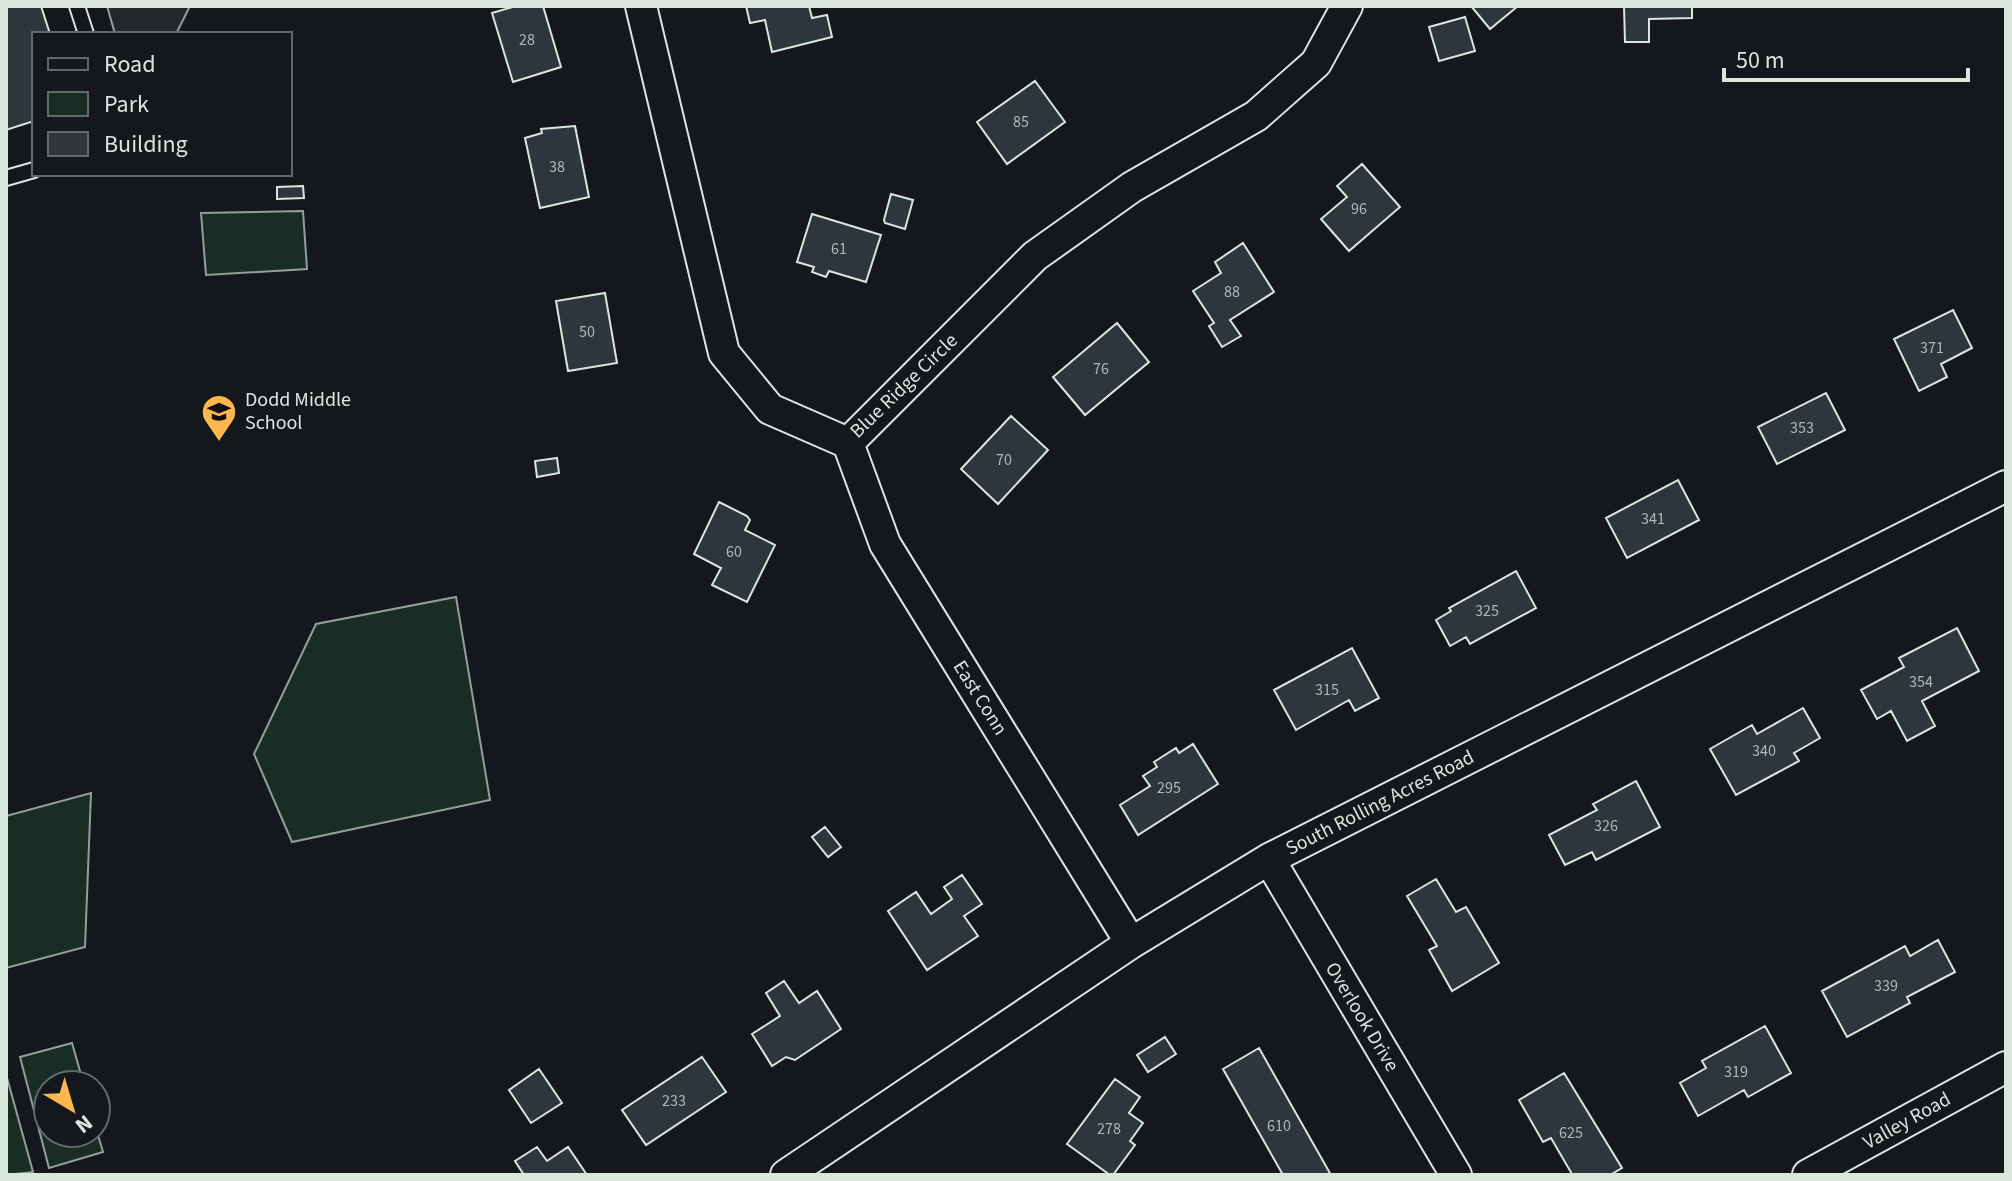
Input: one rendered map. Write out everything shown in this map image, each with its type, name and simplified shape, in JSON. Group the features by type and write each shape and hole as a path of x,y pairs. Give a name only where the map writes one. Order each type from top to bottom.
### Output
{"street":[{"name":"Blue Ridge Circle","path":"641,6 724,353 770,409 848,443 1035,256 1132,187 1256,116 1316,63 1347,6"},
{"name":"East Conn","path":"848,443 885,544 1131,943"},
{"name":"South Rolling Acres Road","path":"786,1175 1131,943 1269,859 2006,486"},
{"name":"Overlook Drive","path":"1269,859 1456,1175"},
{"name":"Valley Road","path":"1808,1175 2006,1067"}],"lane":[{"path":"77,6 85,32"},
{"path":"6,178 32,171"}],"green space":[{"path":"303,211 307,269 206,275 201,213"},
{"path":"456,597 490,800 292,842 254,754 316,624"},
{"path":"91,793 85,947 6,968 6,816"},
{"path":"72,1043 79,1069 32,1069 32,1103 20,1057"},
{"path":"6,1074 33,1172 6,1175"},
{"path":"44,1149 102,1149 103,1152 49,1168"}],"shaded area":[{"path":"107,6 190,6 177,32 114,32"}],"building":[{"path":"6,6 41,6 49,32 32,32 32,122 6,130"},
{"path":"516,6 543,6 561,67 513,82 492,13"},
{"path":"746,6 809,6 812,18 827,15 832,37 772,52 765,20 750,23"},
{"path":"1471,6 1518,6 1490,29"},
{"path":"1624,6 1692,6 1692,18 1649,19 1649,42 1625,42"},
{"path":"1465,17 1475,51 1439,61 1429,27"},
{"path":"1035,81 1065,122 1007,164 977,122"},
{"path":"575,126 589,197 540,208 525,138 542,133 541,129"},
{"path":"1362,164 1400,207 1349,251 1321,219 1347,197 1337,186"},
{"path":"303,186 304,198 277,199 277,187"},
{"path":"891,194 913,200 905,229 885,223"},
{"path":"812,214 881,235 866,282 829,271 826,277 812,272 814,267 797,262"},
{"path":"1243,243 1274,292 1230,320 1241,336 1222,347 1209,326 1214,323 1193,291 1221,273 1215,262"},
{"path":"605,293 617,363 568,371 556,301"},
{"path":"1953,310 1972,348 1941,364 1947,377 1919,391 1894,339"},
{"path":"1117,323 1149,362 1085,415 1053,377"},
{"path":"1826,393 1845,430 1777,464 1758,427"},
{"path":"1011,416 1048,450 998,504 961,469"},
{"path":"557,458 559,473 537,477 535,461"},
{"path":"1678,480 1699,520 1627,558 1606,518"},
{"path":"719,502 747,516 750,520 745,530 775,545 747,602 712,585 721,568 694,554"},
{"path":"1516,571 1536,608 1470,644 1466,637 1450,646 1436,620 1451,611 1449,608"},
{"path":"1957,628 1979,671 1922,701 1935,726 1907,741 1891,711 1877,719 1861,690 1904,667 1899,658"},
{"path":"1352,648 1379,698 1355,711 1349,700 1296,730 1274,690"},
{"path":"1803,708 1820,738 1794,753 1799,761 1736,795 1710,749 1752,725 1757,734"},
{"path":"1193,744 1218,784 1138,835 1120,805 1150,786 1143,776 1157,767 1154,762 1176,748 1179,753"},
{"path":"1636,781 1660,827 1596,860 1592,852 1565,865 1549,835 1597,810 1593,804"},
{"path":"825,827 841,847 828,857 812,837"},
{"path":"962,875 982,904 964,916 978,936 927,970 888,911 916,892 931,914 952,899 944,887"},
{"path":"1436,879 1456,912 1466,907 1499,963 1452,991 1429,950 1437,946 1407,896"},
{"path":"1938,940 1955,972 1907,997 1910,1003 1847,1037 1822,991 1905,946 1910,956"},
{"path":"784,981 799,1003 817,991 841,1029 795,1060 786,1057 772,1066 752,1034 780,1016 766,993"},
{"path":"1765,1026 1791,1073 1748,1097 1744,1090 1698,1116 1680,1083 1706,1068 1702,1061"},
{"path":"1165,1037 1176,1054 1148,1072 1137,1055"},
{"path":"1259,1048 1331,1175 1283,1175 1223,1069"},
{"path":"702,1057 726,1092 646,1145 622,1110"},
{"path":"539,1069 562,1103 531,1123 509,1090"},
{"path":"1564,1073 1622,1168 1610,1175 1570,1175 1551,1138 1543,1142 1519,1100"},
{"path":"1115,1079 1140,1097 1129,1113 1143,1123 1130,1141 1135,1145 1110,1175 1067,1144"},
{"path":"537,1147 547,1161 568,1147 587,1175 524,1175 515,1161"}],"place":[{"name":"Dodd Middle School","path":"219,443"}]}
